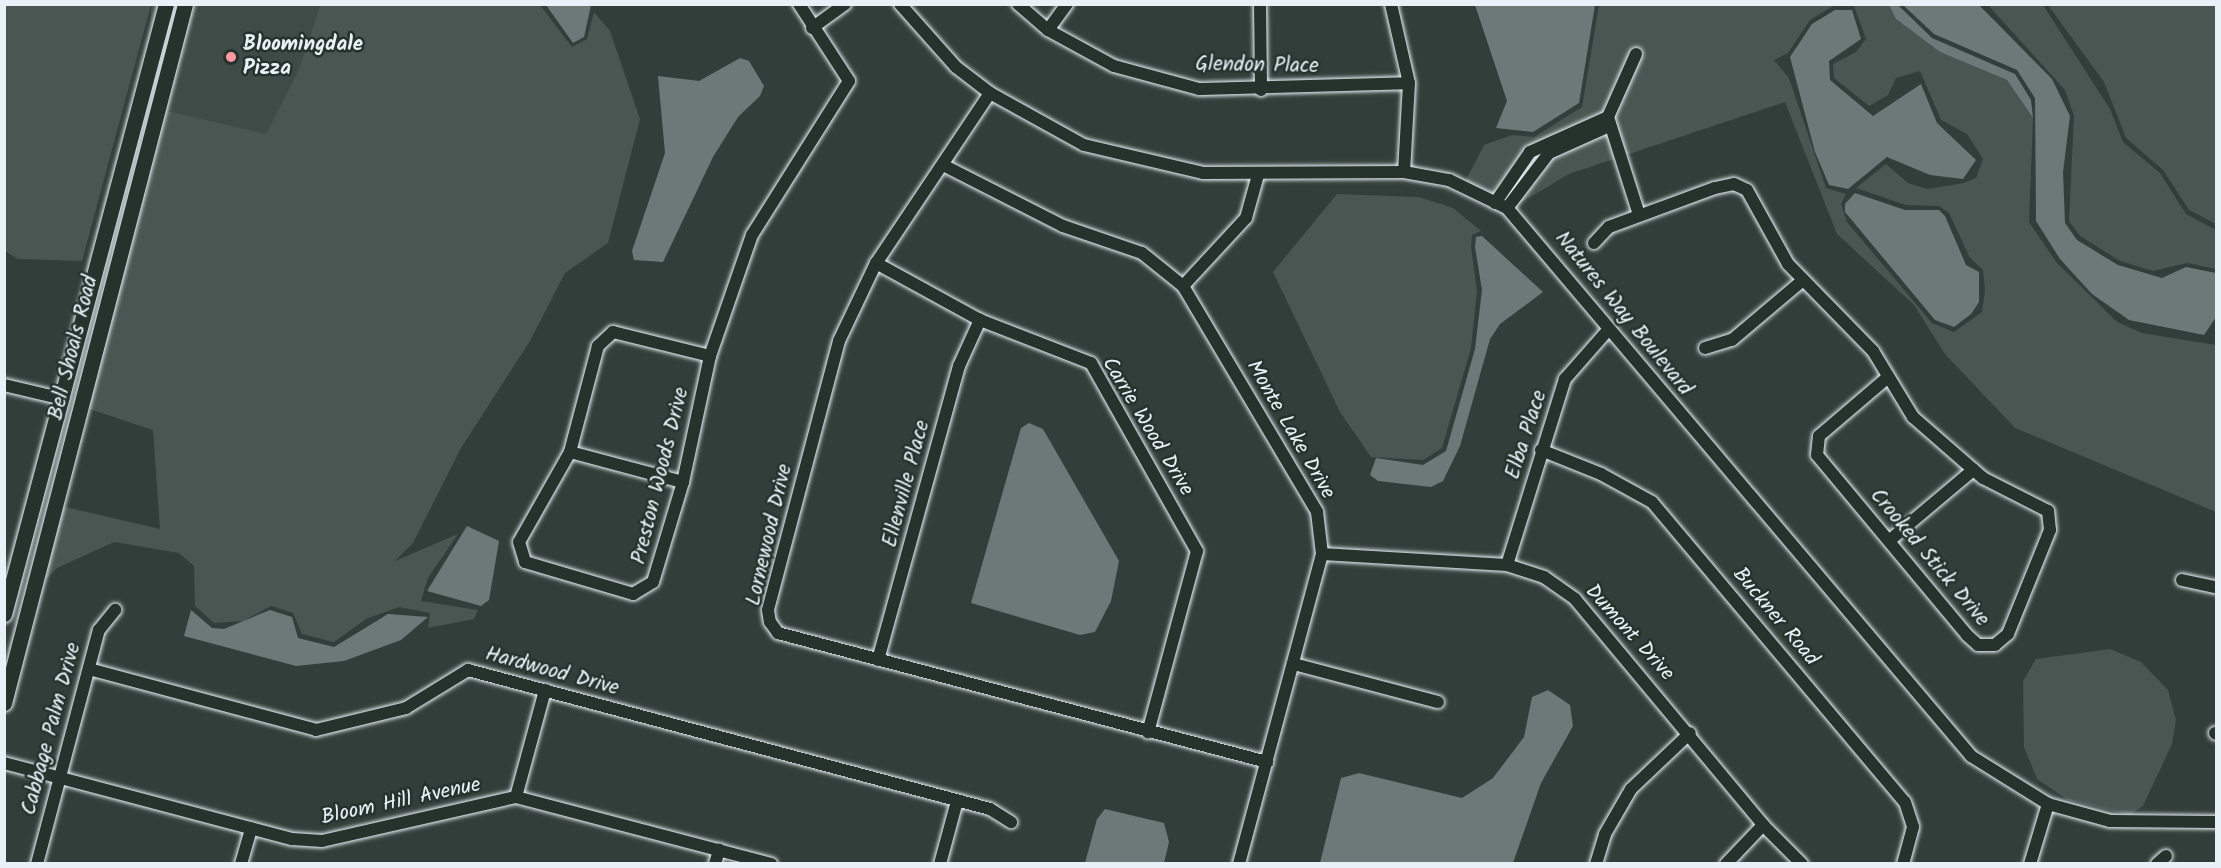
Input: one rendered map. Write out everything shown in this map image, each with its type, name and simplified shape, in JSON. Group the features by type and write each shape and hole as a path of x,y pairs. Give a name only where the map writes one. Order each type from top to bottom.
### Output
{"main road":[{"name":"Bell Shoals Road","path":"4,614 63,399 166,4"},
{"name":"Bell Shoals Road","path":"4,703 185,4"}],"street":[{"name":"Preston Woods Drive","path":"711,357 613,332 598,346 570,452 519,542 525,562 633,594 653,582 683,482 711,357 752,235 846,94 849,81 844,69 812,28 799,4"},
{"path":"812,28 845,4"},
{"name":"Natures Way Boulevard","path":"900,4 956,67 990,93 1033,120 1094,148 1203,173 1258,175 1404,172 1449,180 1501,205 1971,756 2048,804 2110,821 2217,822"},
{"name":"Glendon Place","path":"1018,4 1048,30 1114,66 1199,89 1261,90 1409,83"},
{"path":"1048,30 1067,4"},
{"path":"1260,4 1261,90"},
{"path":"1391,4 1409,83 1404,172"},
{"path":"1636,54 1609,122 1640,215"},
{"name":"Lornewood Drive","path":"990,93 945,166 876,263 839,341 768,610 778,633 1267,762"},
{"path":"1501,205 1513,174 1541,145 1609,122"},
{"path":"1501,205 1526,182 1549,153 1609,122"},
{"name":"Monte Lake Drive","path":"945,166 1063,226 1142,253 1183,286 1317,512 1322,554 1239,864"},
{"path":"1513,174 1526,182"},
{"path":"1183,286 1246,218 1258,175"},
{"name":"Crooked Stick Drive","path":"1594,243 1609,227 1739,184 1751,194 1788,264 1873,351 1913,417 1973,470 2042,504 2050,515 2050,531 2002,641 1986,646 1974,642 1820,460 1816,446 1829,425 1888,377"},
{"name":"Carrie Wood Drive","path":"876,263 980,320 1091,363 1197,551 1148,732"},
{"path":"1705,348 1732,340 1803,280"},
{"name":"Ellenville Place","path":"879,660 959,366 980,320"},
{"name":"Elba Place","path":"1507,564 1565,379 1608,330"},
{"path":"4,385 63,399"},
{"name":"Buckner Road","path":"1541,450 1652,502 1905,802 1913,827 1903,864"},
{"path":"570,452 683,482"},
{"path":"1890,540 1973,470"},
{"name":"Dumont Drive","path":"1322,554 1507,564 1544,577 1575,599 1690,733 1763,825 1802,864"},
{"path":"2182,580 2217,587"},
{"name":"Cabbage Palm Drive","path":"37,864 99,630 115,610"},
{"path":"1294,664 1438,702"},
{"name":"Hardwood Drive","path":"88,669 316,730 406,708 468,670 990,809 1011,822"},
{"path":"516,797 545,690"},
{"path":"1596,864 1605,834 1631,789 1690,733"},
{"name":"Bloom Hill Avenue","path":"4,763 250,828 322,841 516,797 771,864"},
{"path":"940,864 957,801"},
{"path":"2030,864 2048,804"},
{"path":"1726,864 1763,825"},
{"path":"241,864 250,828"},
{"path":"715,864 718,850"}],"shaded area":[{"path":"4,5 151,5 82,261 18,259 5,251"},
{"path":"151,5 171,5 171,102 151,102"},
{"path":"181,5 320,5 299,69 266,135 164,110"},
{"path":"320,5 540,5 572,47 587,39 594,12 610,31 640,119 608,243 565,273 530,341 461,448 413,543 395,561 458,534 428,578 421,601 478,610 474,619 428,628 430,613 399,607 366,619 334,642 302,634 293,613 271,606 243,621 214,623 195,606 194,566 179,553 114,542 57,568 46,579 60,487 65,507 160,529 153,430 80,406 164,110 266,134 299,69"},
{"path":"546,5 591,5 584,37 573,43"},
{"path":"1475,5 1595,5 1579,103 1533,132 1496,128 1507,101"},
{"path":"1599,5 1889,5 1896,19 1940,52 2007,80 2033,118 2029,222 2057,263 2117,322 2142,333 2216,345 2216,512 2015,428 1945,354 1914,305 1837,234 1785,102 1569,174 1515,206 1552,158 1614,114 1643,51 1634,47 1604,113 1528,147 1494,196 1465,182 1484,145 1512,135 1534,137 1582,107","holes":["1833,6 1854,6 1866,39 1856,52 1833,64 1834,78 1869,106 1888,95 1896,78 1920,71 1941,120 1967,134 1983,159 1976,178 1964,183 1927,189 1908,183 1886,164 1856,188 1906,205 1939,206 1949,213 1970,258 1983,270 1985,290 1982,312 1954,332 1932,323 1847,222 1841,204 1846,194 1826,188 1789,78 1774,60 1788,53 1810,20"]},
{"path":"1889,5 1898,5 1932,38 2015,74 2031,100 2033,118 2007,80 1940,52 1896,19"},
{"path":"1903,5 1979,5 2052,79 2070,116 2063,172 2065,223 2077,240 2118,265 2162,278 2186,267 2216,273 2216,317 2204,335 2129,320 2092,294 2060,259 2036,221 2035,98 2017,70 1934,34"},
{"path":"1988,5 2043,5 2110,109 2123,142 2160,173 2186,214 2216,230 2216,269 2187,263 2153,271 2120,261 2080,236 2069,221 2074,116 2065,90"},
{"path":"2048,5 2216,5 2216,224 2189,210 2163,170 2126,138 2104,82"},
{"path":"1835,10 1852,10 1861,39 1829,61 1830,80 1873,116 1921,84 1937,123 1976,160 1963,179 1930,175 1887,157 1848,189 1829,185 1815,152 1790,57 1812,24"},
{"path":"740,58 749,61 764,86 760,96 738,117 713,157 663,262 634,260 632,251 665,153 658,76 699,81"},
{"path":"1855,193 1905,210 1939,210 1945,216 1966,265 1979,272 1979,302 1971,314 1954,327 1935,320 1845,212 1845,204"},
{"path":"1337,194 1419,197 1453,208 1481,231 1472,235 1471,247 1477,291 1471,348 1442,448 1423,460 1371,457 1340,412 1273,272"},
{"path":"1482,236 1543,292 1500,324 1490,339 1460,446 1443,481 1431,487 1378,481 1370,475 1376,458 1423,465 1446,451 1475,349 1482,290 1475,247 1476,237"},
{"path":"1029,423 1043,429 1119,561 1111,601 1095,632 1080,635 971,603 1021,428"},
{"path":"467,526 499,541 489,600 481,606 427,591"},
{"path":"191,610 212,628 224,629 270,610 292,617 298,638 334,647 388,614 428,617 401,640 344,661 296,666 184,636"},
{"path":"2110,649 2141,662 2168,690 2176,720 2172,744 2143,806 2130,815 2068,800 2037,779 2024,747 2023,681 2036,659"},
{"path":"1548,690 1570,705 1573,726 1541,783 1513,863 1320,863 1341,778 1359,773 1462,798 1493,778 1524,737 1532,697"},
{"path":"1105,809 1164,823 1169,842 1164,863 1085,863 1097,819"}],"place":[{"name":"Bloomingdale Pizza","path":"231,57"}]}
